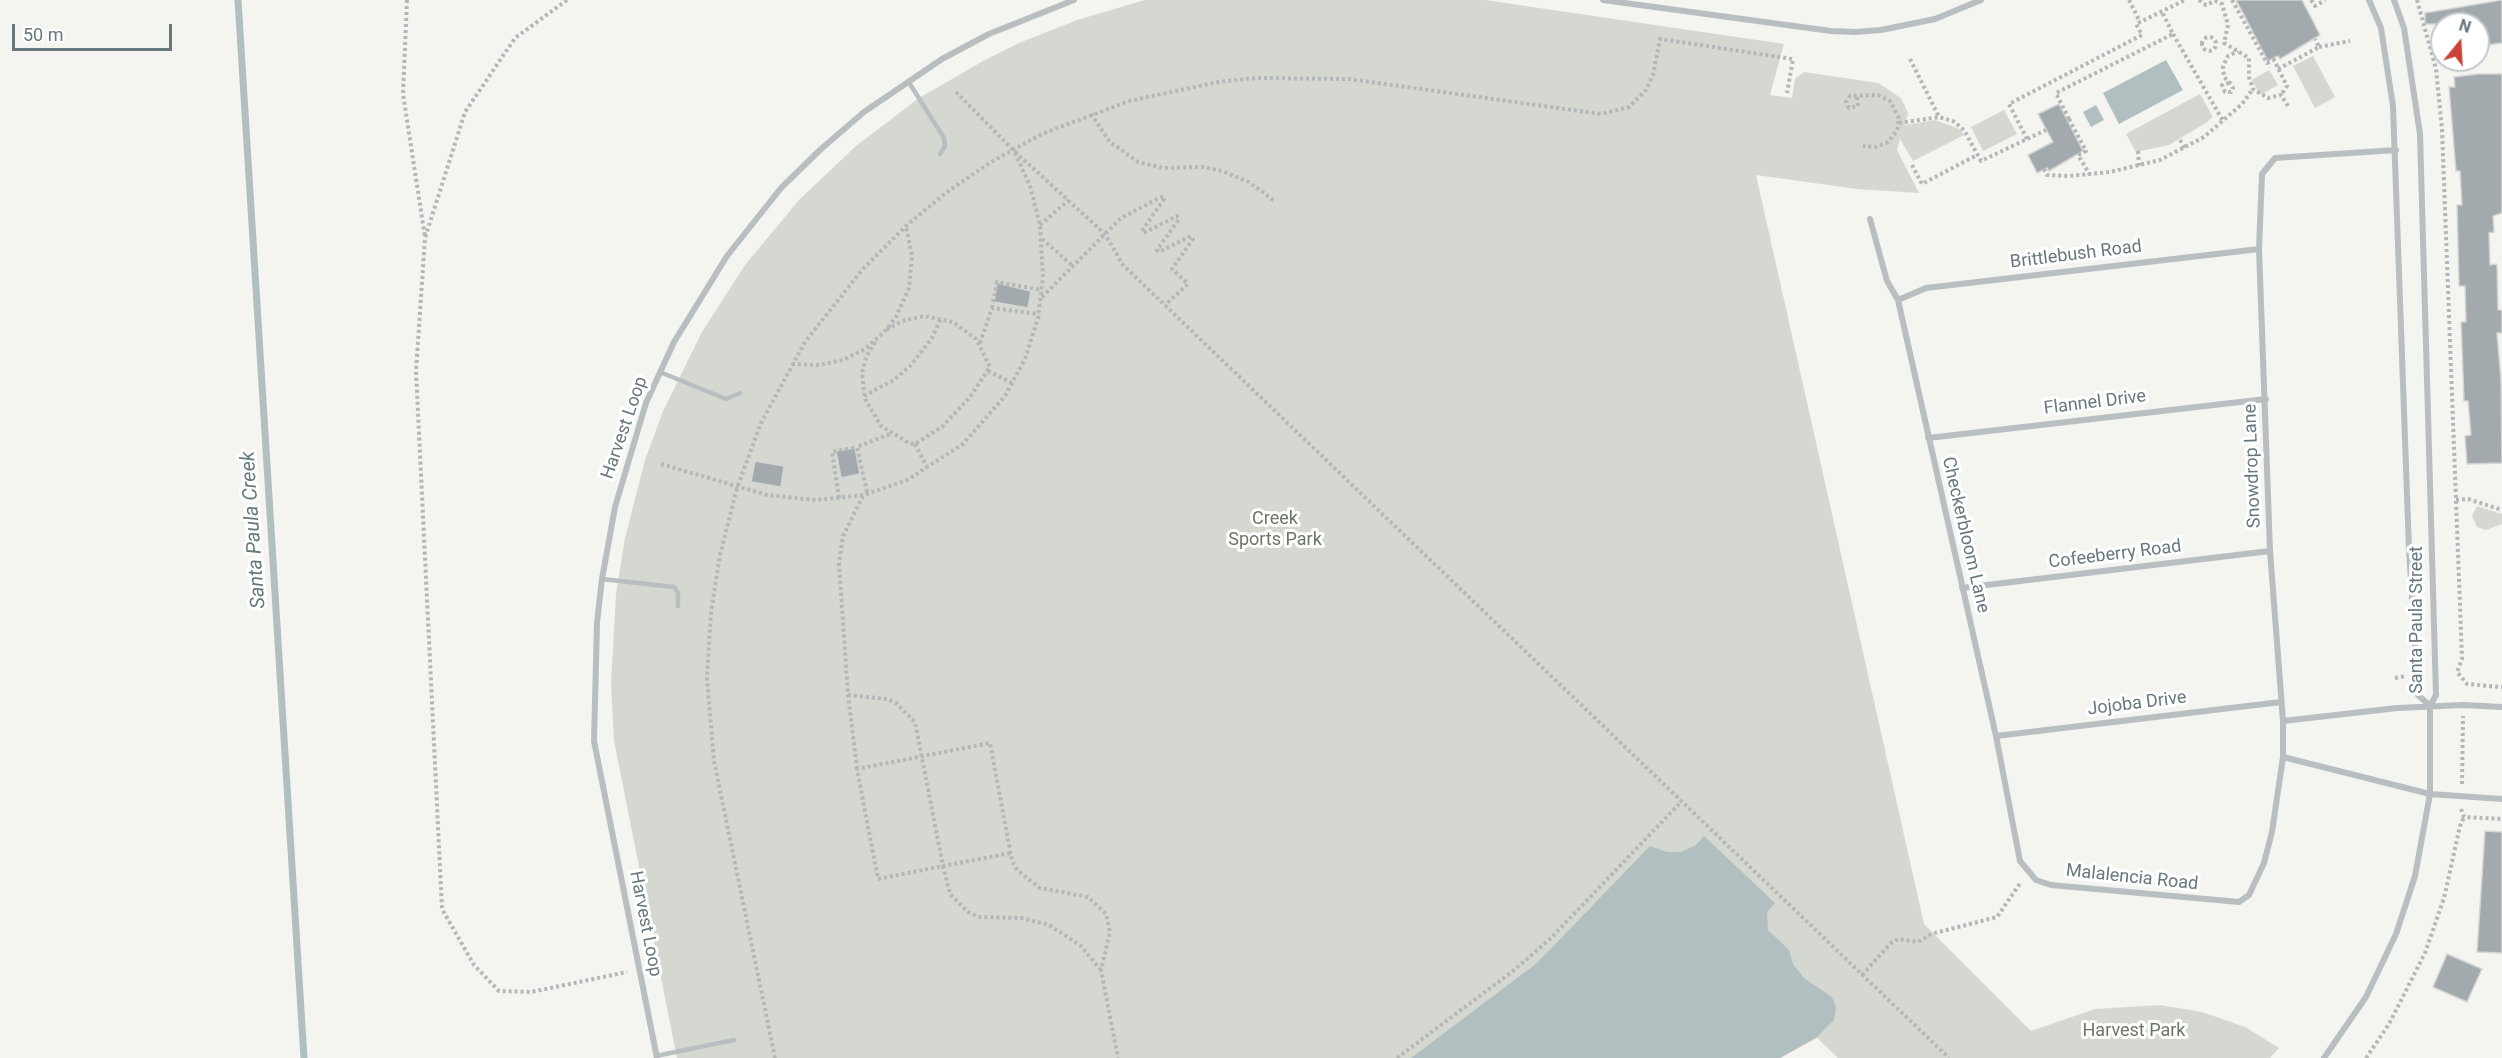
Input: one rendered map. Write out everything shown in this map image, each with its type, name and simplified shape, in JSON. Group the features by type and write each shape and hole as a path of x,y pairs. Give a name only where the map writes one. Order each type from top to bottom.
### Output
{"street":[{"name":"Harvest Loop","path":"657,1057 594,741 596,634 602,579 615,507 628,455 660,372 702,292 753,222 821,149 864,112 908,81 989,34 1074,0"},
{"path":"1603,0 1831,31 1855,32 1881,30 1935,19 1981,0"},
{"name":"Santa Paula Street","path":"2369,0 2381,28 2393,106 2409,550 2416,669 2418,696 2430,706 2436,695 2420,134 2404,28 2394,0"},
{"name":"Snowdrop Lane","path":"2249,895 2264,863 2270,842 2283,757 2283,721 2270,552 2259,249 2262,174 2275,158 2396,150"},
{"name":"Checkerbloom Lane","path":"1870,219 1887,281 1898,300 1996,736 2020,861 2028,873"},
{"name":"Brittlebush Road","path":"1898,300 1926,288 2259,249"},
{"name":"Flannel Drive","path":"1928,438 2266,399"},
{"name":"Cofeeberry Road","path":"1962,588 2270,552"},
{"name":"Jojoba Drive","path":"1996,736 2281,702"},
{"path":"2324,1058 2366,997 2396,934 2415,876 2430,794 2430,706"},
{"path":"2283,721 2430,706 2502,707"},
{"path":"2283,757 2430,794 2502,799"},
{"name":"Malalencia Road","path":"2028,873 2036,880 2051,885 2221,902 2239,902 2249,895"}],"lane":[{"path":"908,81 944,138 945,146 940,154"},
{"path":"660,372 726,399 740,393"},
{"path":"602,579 674,587 678,593 678,606"},
{"path":"657,1057 734,1040"}],"path":[{"path":"407,0 403,94 425,238 416,371 442,909 474,965 499,990 531,992 639,969"},
{"path":"425,238 465,112 515,38 567,0"},
{"path":"2128,0 2140,22"},
{"path":"2027,139 2009,105 2142,35 2136,24 2185,0"},
{"path":"2199,0 2206,5 2215,2 2222,4 2228,25 2224,39 2227,45 2246,55 2251,62 2249,77 2253,89 2268,98 2281,95 2287,86 2274,60 2267,63 2232,0"},
{"path":"2311,0 2314,6 2325,0"},
{"path":"2417,0 2432,52 2440,100 2462,659 2457,672 2467,684 2502,687"},
{"path":"2162,12 2223,121"},
{"path":"2090,175 2078,155 2086,151 2056,93 2173,34"},
{"path":"775,1058 722,811 708,702 711,612 720,555 737,488 761,423 792,364 842,293 906,226 947,192 1013,150 1091,114 1173,89 1256,78 1306,76 1392,84 1601,114 1629,107 1646,90 1653,75 1660,39 1793,59 1787,93"},
{"path":"2216,42 2224,39"},
{"path":"2315,39 2319,47"},
{"path":"2278,69 2319,47 2350,41"},
{"path":"2229,83 2224,77 2223,66 2228,56 2238,51"},
{"path":"1910,59 1939,117"},
{"path":"2044,169 2048,175 2090,175 2160,160 2204,137 2242,104 2253,89"},
{"path":"956,92 1013,150 1105,234 1123,265 1949,1058"},
{"path":"1857,98 1873,94 1882,96 1894,105 1899,123 1894,136 1888,142 1876,147 1863,146"},
{"path":"2281,95 2288,106"},
{"path":"1091,114 1110,142 1138,162 1162,168 1203,167 1222,171 1249,182 1276,202"},
{"path":"1899,123 1939,117 1953,121 1961,128 1981,161 2046,130"},
{"path":"2180,140 2185,148"},
{"path":"661,464 737,488 791,498 839,498 865,494 907,480 928,469 978,429 1012,383 1025,359 1042,297 1040,225 1030,186 1013,150"},
{"path":"2138,151 2139,166"},
{"path":"1912,165 1922,184 1977,155"},
{"path":"1042,297 1121,218 1163,196 1164,199 1142,231 1144,233 1177,216 1179,219 1157,250 1159,252 1191,236 1193,239 1172,269 1188,284 1165,305"},
{"path":"1040,225 1069,200"},
{"path":"792,364 806,366 831,363 854,355 875,342 886,330 903,303 912,273 912,257 906,226"},
{"path":"1042,239 1073,266"},
{"path":"980,344 992,308 997,282 1042,290"},
{"path":"992,308 1039,314"},
{"path":"886,330 912,318 941,318 964,328 980,344 990,367 958,411 943,426 915,444"},
{"path":"864,396 885,386 911,365 932,338 941,318"},
{"path":"875,342 864,365 864,396 873,416 891,434 915,444 928,469"},
{"path":"987,371 1012,383"},
{"path":"839,498 832,452 857,447 891,434"},
{"path":"857,447 865,494 843,536 839,563 848,695 857,769 878,879 1011,853"},
{"path":"2456,500 2472,500 2502,510"},
{"path":"2366,1058 2389,1024 2424,953 2444,898 2464,817 2461,813 2463,688 2467,684"},
{"path":"848,695 878,696 896,703 915,722 924,756 950,894 968,912 979,917 1021,918 1049,925 1080,945 1101,970"},
{"path":"857,769 990,743 1011,853 1017,870 1032,884 1088,897 1102,909 1110,932 1101,970 1119,1058"},
{"path":"1397,1058 1514,971 1549,940 1681,802"},
{"path":"2464,817 2502,819"},
{"path":"1862,975 1898,939 1918,942 1931,934 1997,917 2028,873"}],"green space":[{"name":"Creek Sports Park","path":"1145,0 1485,0 1784,44 1770,95 1792,98 1795,79 1804,72 1878,83 1901,98 1908,113 1905,125 1935,120 1960,129 1964,135 1913,161 1900,139 1897,150 1919,193 1857,189 1756,175 1924,924 2031,1031 2095,1009 2160,1005 2202,1012 2245,1027 2279,1048 2270,1058 1838,1058 1817,1038 1780,1058 677,1058 614,741 611,683 616,594 625,538 645,460 663,411 702,332 745,265 799,200 856,146 919,98 985,60 1019,43 1077,20"},
{"path":"2313,56 2335,97 2315,108 2293,66"},
{"path":"2269,70 2278,85 2260,95 2252,80"},
{"path":"2200,94 2213,117 2169,145 2136,152 2126,134"},
{"path":"2004,110 2017,134 1983,151 1971,127"},
{"path":"2477,506 2502,514 2502,524 2486,530 2477,527 2472,516"}],"shaded area":[{"path":"2166,60 2183,90 2119,124 2103,93"},
{"path":"2096,105 2104,120 2091,127 2083,112"},
{"path":"1704,836 1775,903 1767,912 1768,930 1789,950 1793,964 1804,978 1832,997 1836,1008 1834,1020 1817,1037 1780,1058 1411,1058 1537,963 1650,846 1667,852 1681,852 1696,845"}],"building":[{"path":"2236,0 2302,0 2320,35 2280,59 2278,56 2268,61"},
{"path":"2502,0 2502,43 2490,44 2490,12 2431,12"},
{"path":"2430,12 2430,24 2425,24 2425,13"},
{"path":"2502,74 2502,213 2493,216 2494,232 2489,233 2490,265 2497,264 2498,310 2502,310 2502,333 2497,333 2501,380 2502,463 2467,464 2465,436 2471,435 2468,401 2464,401 2461,322 2466,322 2465,286 2459,286 2457,205 2462,205 2460,171 2456,171 2449,87 2455,87 2454,77"},
{"path":"2059,104 2083,151 2049,171 2047,168 2037,173 2028,155 2053,142 2038,114"},
{"path":"997,283 1031,291 1028,308 994,302"},
{"path":"855,448 860,474 841,478 836,451"},
{"path":"755,461 784,466 781,487 751,482"},
{"path":"2485,831 2502,832 2502,953 2477,952"},
{"path":"2447,954 2482,969 2467,1002 2433,987"}],"waterway":[{"name":"Santa Paula Creek","path":"238,0 304,1058"}],"park label":[{"name":"Harvest Park","path":"2134,1031"}]}
